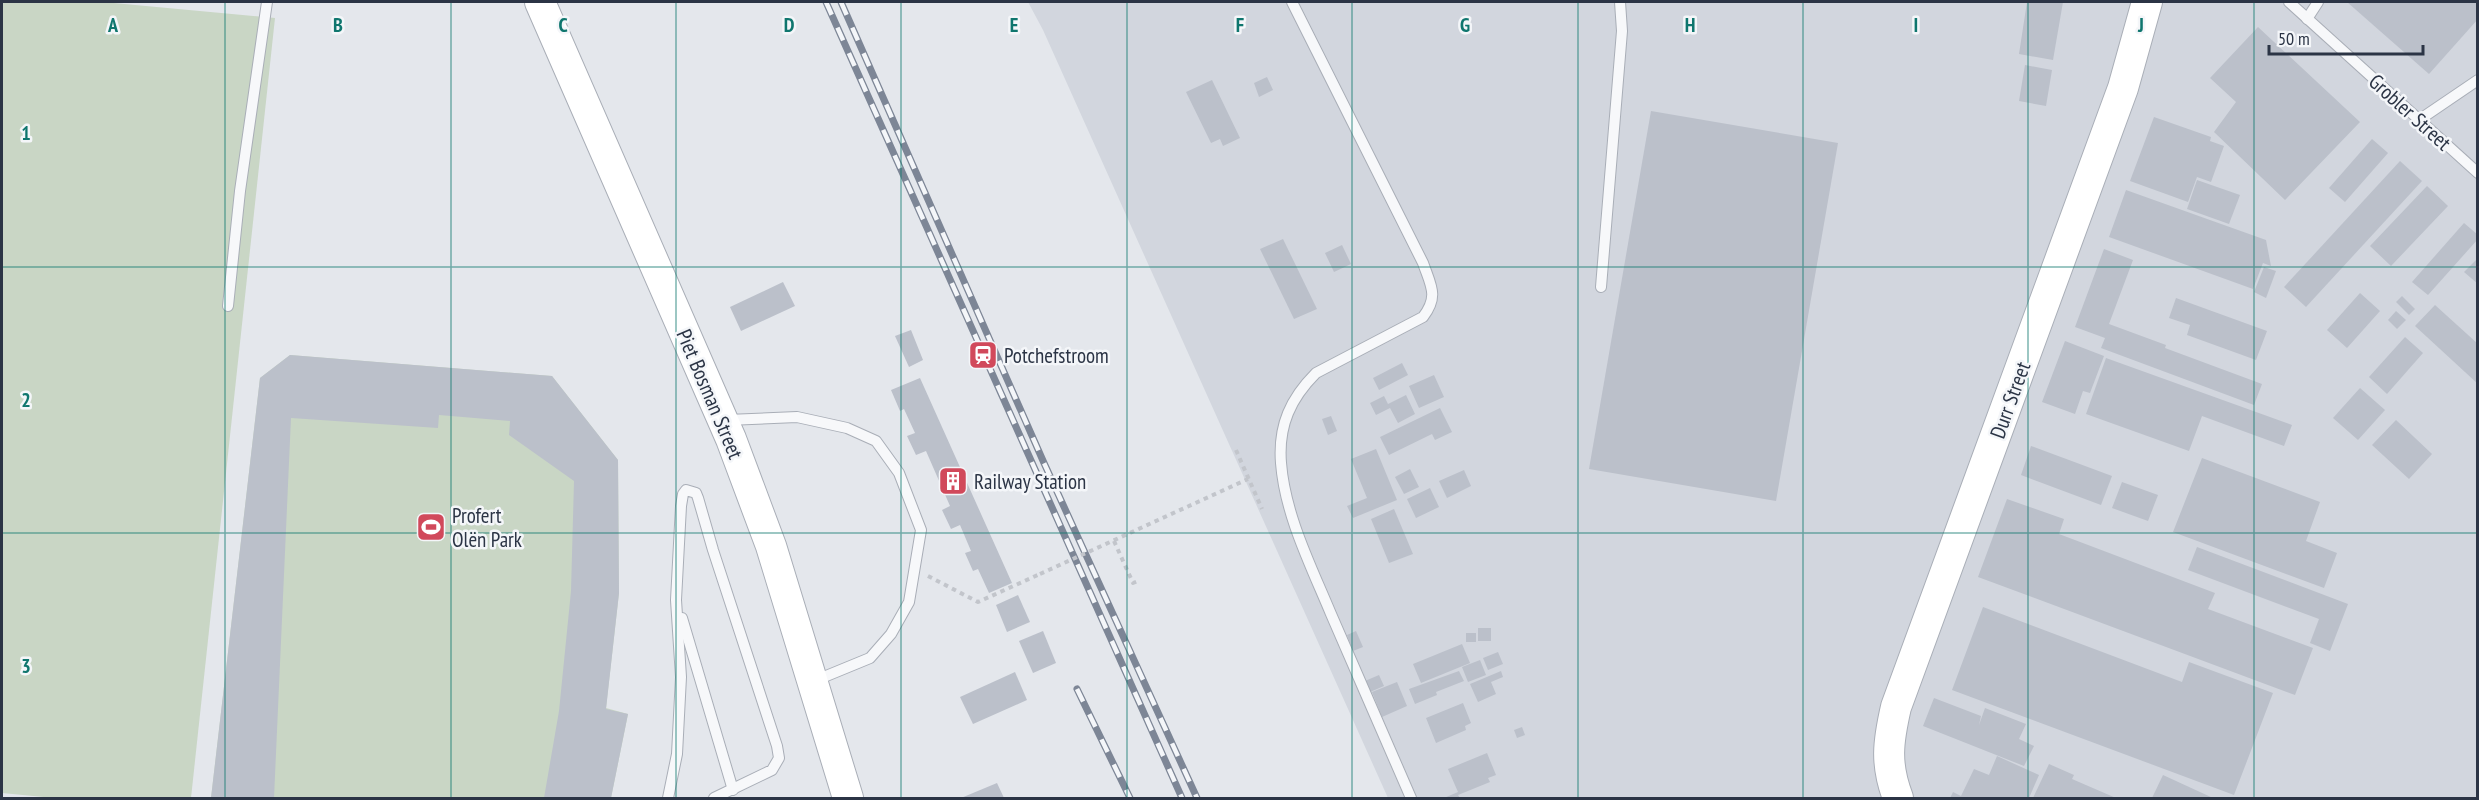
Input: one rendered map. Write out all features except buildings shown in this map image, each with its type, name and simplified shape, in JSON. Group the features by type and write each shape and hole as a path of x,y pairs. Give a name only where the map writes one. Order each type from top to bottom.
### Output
{"street":[{"name":"Piet Bosman Street","path":"540,2 723,420 771,546 848,798"},
{"name":"Durr Street","path":"1898,798 1890,771 1888,742 1896,707 2123,88 2147,2"}],"lane":[{"path":"228,306 240,191 267,2"},
{"path":"1292,2 1423,263 1432,289 1432,305 1423,317 1317,373 1303,386 1290,405 1282,437 1281,462 1287,496 1304,549 1411,798"},
{"path":"1601,287 1622,32 1620,2"},
{"name":"Grobler Street","path":"2289,2 2478,173"},
{"path":"2307,18 2318,2"},
{"path":"2419,120 2478,80"},
{"path":"723,420 797,417 846,428 876,441 899,472 921,530 909,602 891,634 870,658 814,681"},
{"path":"668,798 677,754 681,677 676,600 681,506 683,494 686,490 690,490 696,493 698,498 779,758 772,770 714,798"},
{"path":"676,600 733,790"}],"path":[{"path":"1236,450 1262,509"},
{"path":"914,569 978,602 1248,478"},
{"path":"1114,541 1133,583 1138,581"}],"shaded area":[{"path":"1028,2 2477,2 2477,798 1388,798 1043,30"}],"green space":[{"path":"2,2 103,2 275,18 191,798 54,798 2,793"},
{"name":"Profert Olën Park","path":"290,355 552,376 618,460 619,593 606,708 628,714 611,798 211,798 260,378"}],"railway":[{"path":"826,2 1182,798"},
{"path":"841,2 1044,463 1197,798"},
{"path":"1077,689 1130,798"}],"place":[{"name":"Potchefstroom","path":"983,355"},
{"name":"Railway Station","path":"953,481"},
{"name":"Profert Olën Park","path":"431,527"}]}
